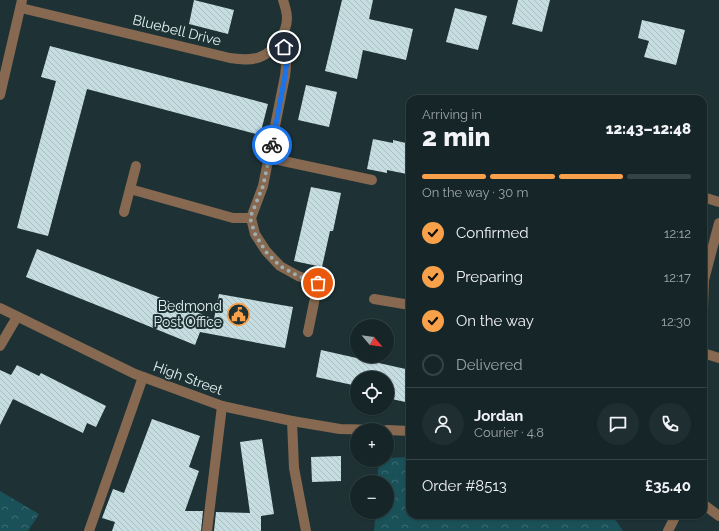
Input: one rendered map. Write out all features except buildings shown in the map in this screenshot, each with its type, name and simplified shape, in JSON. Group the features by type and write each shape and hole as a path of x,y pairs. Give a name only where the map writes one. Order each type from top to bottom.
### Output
{"street":[{"name":"Bluebell Drive","path":"22,4 230,58 249,60 270,52 280,40 285,29 287,18 283,0"},
{"path":"0,95 22,4"},
{"path":"280,40 284,47 287,60 285,76 263,186 250,218 255,234 266,252 280,266 298,276 318,283 308,332"},
{"path":"269,158 372,180"},
{"path":"124,212 136,166"},
{"path":"130,189 233,218 250,218"},
{"path":"707,198 719,202"},
{"path":"707,269 719,223"},
{"path":"374,299 406,304"},
{"name":"High Street","path":"0,308 143,377 222,406 292,422 350,429"},
{"path":"0,346 17,317"},
{"path":"707,354 719,358"},
{"path":"90,531 143,377"},
{"path":"207,531 222,406"},
{"path":"292,422 294,468 306,531"},
{"path":"394,430 406,431"},
{"path":"707,507 719,516"},
{"path":"668,531 674,519"}],"green space":[{"path":"406,457 406,519 615,519 623,531 374,531 375,519 394,519 394,475 378,475 378,467 394,467 394,458"},
{"path":"0,491 39,514 28,531 0,531"}],"way so far":[{"path":"272,145 263,186 250,218 255,234 266,252 280,266 298,276 318,283"}],"place":[{"name":"Bedmond Post Office","path":"238,314"}],"route":[{"path":"272,145 287,60 284,47"}]}
